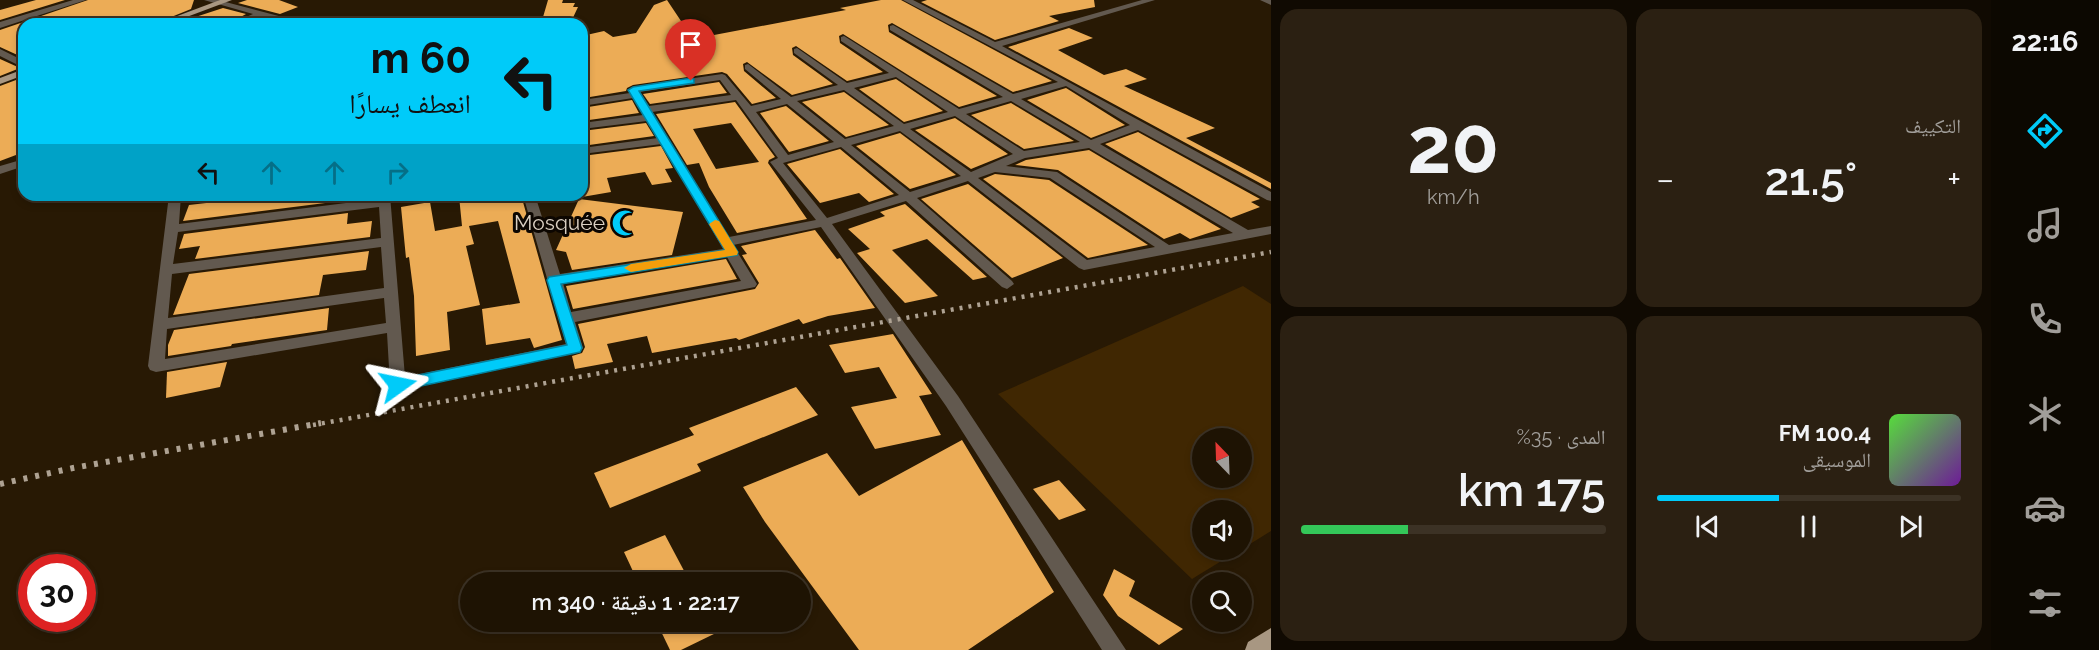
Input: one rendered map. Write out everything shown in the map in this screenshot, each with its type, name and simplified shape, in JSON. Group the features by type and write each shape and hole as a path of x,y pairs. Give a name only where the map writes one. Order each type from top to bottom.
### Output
{"main road":[{"path":"177,18 223,2"},
{"path":"0,81 18,74"},
{"path":"1256,650 1271,639"}],"street":[{"path":"20,18 82,0"},
{"path":"208,0 282,18"},
{"path":"907,0 1067,82 1139,126 1271,197"},
{"path":"995,45 1151,0"},
{"path":"1264,0 1271,3"},
{"path":"250,18 263,13"},
{"path":"0,24 18,19"},
{"path":"893,28 1246,235"},
{"path":"844,39 1022,155"},
{"path":"797,51 970,177 1084,266 1271,230"},
{"path":"0,52 18,62"},
{"path":"748,67 840,144 909,197 1008,284"},
{"path":"749,110 897,74"},
{"path":"566,318 750,284 633,90 722,77 785,159"},
{"path":"1067,82 776,162 826,222 899,321 1115,650"},
{"path":"588,102 636,95"},
{"path":"588,125 738,97"},
{"path":"554,280 729,247 826,222 970,177 1022,155 1090,144 1139,126"},
{"path":"588,150 665,140"},
{"path":"0,170 18,164"},
{"path":"995,168 1053,175 1168,250"},
{"path":"174,201 156,366 393,327"},
{"path":"172,229 370,201"},
{"path":"384,201 398,385 575,348 531,201"},
{"path":"165,270 386,242"},
{"path":"159,325 390,292"}],"shaded area":[{"path":"1243,286 1271,304 1271,531 1252,543 1252,500 1192,500 1192,560 1223,560 1203,572 1192,572 1192,579 998,394"}],"building":[{"path":"36,0 65,0 0,20 0,10"},
{"path":"88,0 194,0 191,9 169,18 35,18"},
{"path":"247,0 279,0 298,7 280,14 238,3"},
{"path":"548,0 563,0 562,3 575,3 573,7 578,7 573,18 543,18"},
{"path":"667,0 693,39 846,10 840,8 881,0 901,0 1052,81 1013,92 892,23 888,25 889,32 997,96 959,107 843,34 839,36 840,43 883,72 847,81 796,46 792,48 793,55 833,84 792,95 747,62 743,64 744,71 776,98 752,104 727,74 722,72 633,85 626,91 590,97 588,91 588,35 604,31 613,37 636,33 654,5"},
{"path":"927,0 1094,0 1095,7 1049,16 1059,21 995,40 921,2"},
{"path":"223,8 246,14 239,18 192,18"},
{"path":"18,24 18,55 0,47 0,30"},
{"path":"1069,28 1093,38 1058,50 1104,75 1126,69 1147,79 1124,86 1215,128 1186,138 1271,183 1271,189 1008,47"},
{"path":"0,59 18,67 18,69 0,76"},
{"path":"18,79 18,154 0,161 0,86"},
{"path":"896,79 943,111 904,122 859,89"},
{"path":"719,82 727,93 650,104 643,94"},
{"path":"1066,88 1125,125 1091,138 1027,100"},
{"path":"844,92 889,125 846,137 802,102"},
{"path":"632,100 639,113 588,120 588,107"},
{"path":"735,102 775,157 768,163 807,219 737,233 709,187 699,163 687,165 656,114","holes":["731,123 759,162 716,169 693,129"]},
{"path":"1011,103 1074,141 1024,149 971,115"},
{"path":"786,106 829,141 789,152 760,113"},
{"path":"955,118 1008,154 971,169 915,130"},
{"path":"646,123 654,136 588,145 588,130"},
{"path":"1138,132 1260,199 1251,202 1260,207 1231,218 1105,144"},
{"path":"900,133 956,175 910,189 856,146"},
{"path":"661,146 673,168 665,169 672,182 652,185 645,172 607,178 611,192 588,196 588,155"},
{"path":"840,149 894,194 869,202 859,193 820,203 787,164"},
{"path":"1089,150 1221,229 1190,239 1180,233 1164,239 1058,170 1015,165 1026,160"},
{"path":"995,174 1049,180 1148,245 1088,258 983,179"},
{"path":"968,184 1063,258 1012,278 921,199"},
{"name":"Mosquée","path":"588,200 683,212 672,255 572,270 566,252 556,250 578,201"},
{"path":"224,201 341,201 183,221 189,205"},
{"path":"460,201 523,201 562,340 534,348 530,338 486,345 482,309 520,303 498,221 469,226 474,244 466,246 480,305 447,312 450,350 416,356 414,296 409,257 406,258 401,207 430,202 435,231 462,226"},
{"path":"905,204 987,277 973,280 927,239 892,250 938,296 905,303 857,253 870,249 848,229 885,216 880,212"},
{"path":"348,213 347,224 372,221 370,237 195,259 200,246 179,249 184,234"},
{"path":"815,230 837,259 840,258 875,308 828,316 803,324 799,319 739,340 736,338 652,353 647,336 607,344 613,362 575,369 572,356 582,353 585,347 578,324 755,289 759,283 742,255 747,254 741,246"},
{"path":"369,251 366,270 323,275 319,295 173,315 189,274"},
{"path":"726,259 737,279 573,309 566,286"},
{"path":"329,308 327,330 168,356 168,345 174,330"},
{"path":"893,334 932,394 919,396 941,435 875,449 851,407 897,398 879,367 845,373 829,345"},
{"path":"227,362 220,387 166,398 167,372"},
{"path":"796,387 818,415 697,464 701,471 610,508 594,473 694,435 689,428"},
{"path":"962,440 1054,592 968,650 859,650 811,585 811,572 802,572 743,487 827,453 859,496"},
{"path":"1059,480 1086,510 1059,520 1033,489"},
{"path":"665,535 685,572 633,572 624,552"},
{"path":"1114,569 1135,581 1129,596 1183,629 1159,645 1118,616 1103,595"},
{"path":"661,632 716,633 681,650 670,650"}],"railway":[{"path":"313,425 1271,252"},
{"path":"0,484 73,468 321,423"}],"slow traffic":[{"path":"631,268 732,252 715,224"}],"place":[{"name":"Mosquée","path":"625,223"}],"route":[{"path":"398,385 575,348 554,280 732,252 633,90 691,81"}]}
